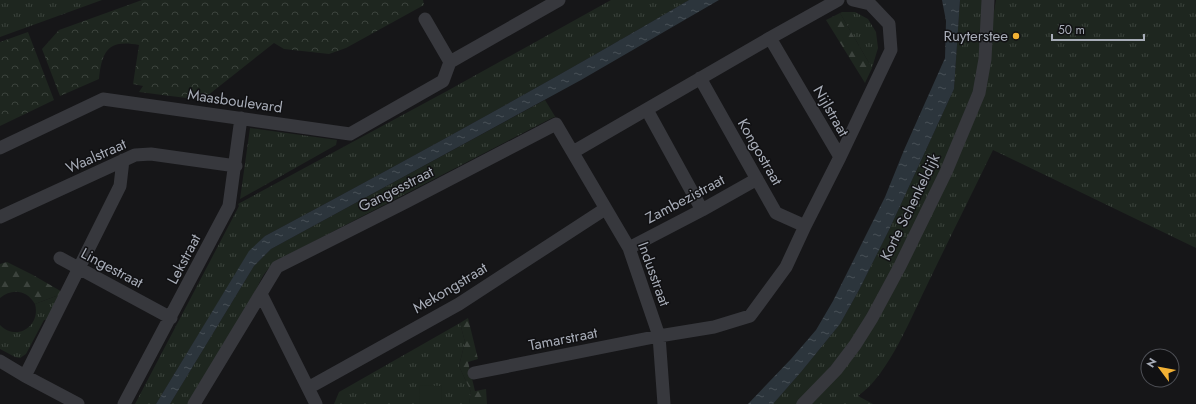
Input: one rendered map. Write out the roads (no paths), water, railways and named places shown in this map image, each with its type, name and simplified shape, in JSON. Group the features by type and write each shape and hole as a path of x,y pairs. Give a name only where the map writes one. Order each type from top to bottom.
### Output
{"street":[{"path":"425,19 450,62 560,0"},
{"path":"573,152 838,0"},
{"path":"840,157 891,50 889,24 870,4 853,0"},
{"name":"Korte Schenkeldijk","path":"803,404 846,357 872,318 900,266 946,172 979,93 985,59 988,0"},
{"name":"Nijlstraat","path":"659,336 714,327 750,316 786,267 840,157 770,38"},
{"name":"Maasboulevard","path":"0,148 103,99 350,134 443,81 450,62"},
{"name":"Kongostraat","path":"700,78 776,213 805,226"},
{"path":"647,110 702,210"},
{"name":"Lekstraat","path":"124,404 230,206 241,118"},
{"name":"Indusstraat","path":"556,124 629,248 659,336 664,404"},
{"name":"Gangesstraat","path":"194,404 277,267 556,124"},
{"name":"Waalstraat","path":"0,217 135,155 151,154 236,166"},
{"path":"25,376 120,186 123,160"},
{"name":"Zambezistraat","path":"629,248 702,210 756,179"},
{"name":"Mekongstraat","path":"308,388 459,304 605,209"},
{"name":"Lingestraat","path":"60,258 171,318"},
{"path":"261,294 316,404"},
{"name":"Tamarstraat","path":"474,372 659,336"},
{"path":"0,361 78,404"}],"water":[{"path":"689,0 719,0 581,80 271,249 254,266 170,404 156,404 249,251 265,236 637,31"},
{"path":"942,0 960,0 954,89 889,230 840,324 773,404 748,404 791,359 816,330 833,301 885,197 945,58 946,21"}],"place":[{"name":"Ruyterstee","path":"1016,36"}]}
